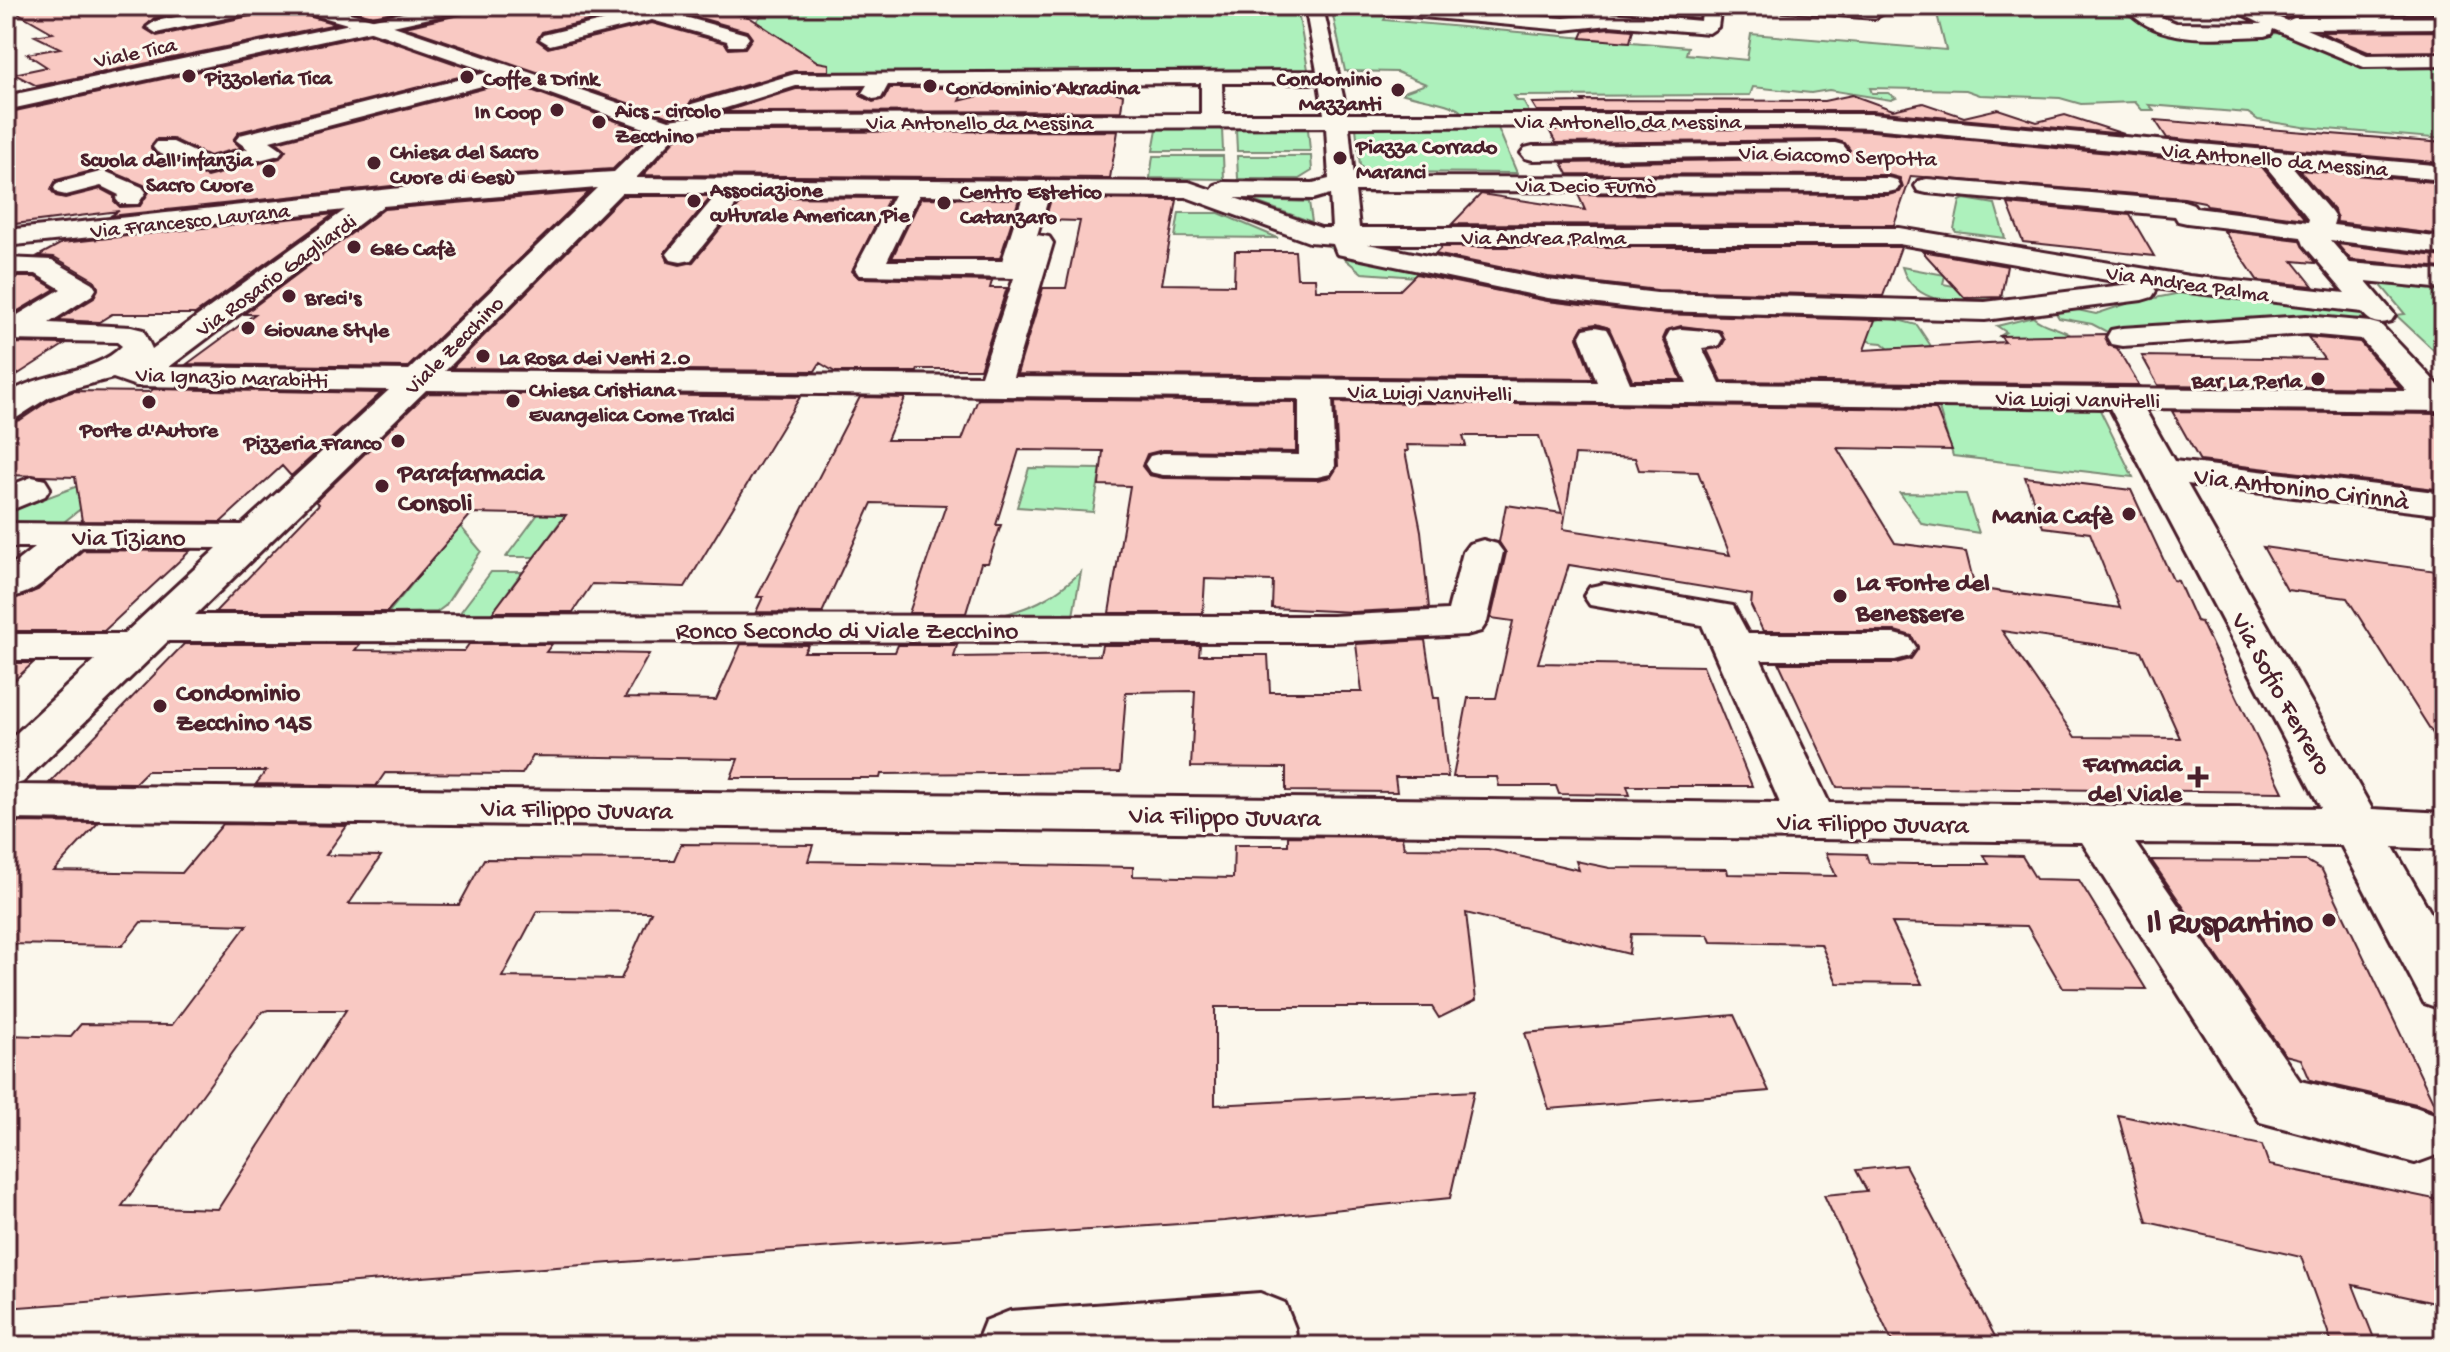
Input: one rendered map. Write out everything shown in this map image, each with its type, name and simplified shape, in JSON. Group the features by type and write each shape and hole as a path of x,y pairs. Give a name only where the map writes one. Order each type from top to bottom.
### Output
{"street":[{"path":"207,6 147,24 258,6"},
{"path":"304,6 372,25 667,127 689,113 795,80 928,93 1112,78 1211,77 1330,85 1422,121"},
{"name":"Viale Tica","path":"6,103 462,6"},
{"path":"624,6 739,38 736,42"},
{"path":"550,39 685,6"},
{"path":"1712,6 1709,27 1611,12 1593,23 1564,24 1368,7 1314,6 1337,121 1347,248 1548,289 1657,302 1985,311 2189,285"},
{"path":"1783,6 1875,10"},
{"path":"1830,6 1875,10"},
{"path":"2133,6 2138,13 2174,31 2264,30 2210,6"},
{"path":"2235,6 2364,61 2444,60"},
{"path":"2328,6 2444,40"},
{"path":"2356,6 2444,51"},
{"path":"1875,10 1878,35"},
{"path":"2394,26 2444,22"},
{"path":"2285,27 2444,29"},
{"path":"669,41 711,30"},
{"path":"248,140 510,73"},
{"path":"1211,77 1212,120"},
{"path":"1108,101 1112,78"},
{"path":"748,94 819,94 877,86 1003,86 1048,116 1089,101 1130,101 1187,120"},
{"path":"511,97 550,87"},
{"path":"914,121 928,93"},
{"path":"801,122 819,94"},
{"path":"1673,120 1654,98 1821,98 1872,121"},
{"path":"1752,98 1775,120"},
{"name":"Via Antonello da Messina","path":"667,127 695,122 914,121 1048,116 1136,131 1187,120 1872,121 2155,164 2272,158 2444,173"},
{"path":"1518,120 1546,153 1548,184"},
{"path":"165,147 206,167 271,150 232,133 273,122"},
{"name":"Viale Zecchino","path":"6,770 25,734 145,638 417,381 666,134 667,127"},
{"path":"1821,150 1854,184"},
{"name":"Via Giacomo Serpotta","path":"1546,153 1821,150 1864,155 1876,178 1889,184"},
{"path":"2272,158 2320,224"},
{"path":"2155,164 2205,243"},
{"path":"66,188 104,178 133,192 120,212"},
{"name":"Via Andrea Palma","path":"617,182 737,187 1038,190 1129,179 1189,190 1318,236 1899,236 2189,285 2226,277 2369,304"},
{"path":"1889,184 1894,191 1921,191 1980,180 2184,210 2320,224 2444,246"},
{"name":"Via Francesco Laurana","path":"6,238 120,212 375,200 467,189 617,182"},
{"name":"Via Decio Furnò","path":"1189,190 1313,191 1341,184 1889,184"},
{"path":"681,254 737,187"},
{"path":"2361,187 2444,195"},
{"path":"910,189 869,269 1013,270 1038,190"},
{"path":"1914,238 1922,203 1921,191"},
{"name":"Via Rosario Gagliardi","path":"129,371 194,333 375,200"},
{"path":"2358,215 2444,223"},
{"path":"2320,224 2314,239 2441,395"},
{"path":"994,385 1039,241"},
{"path":"6,266 42,266 82,289 10,331"},
{"path":"2339,270 2444,280"},
{"path":"2122,337 2306,325 2370,331 2441,395"},
{"name":"Via Ignazio Marabitti","path":"10,331 120,333 132,337 138,347 129,371 417,381"},
{"path":"120,333 194,333"},
{"path":"1595,336 1618,393"},
{"path":"1707,339 1681,338 1709,394"},
{"path":"6,410 36,390 59,381 129,371"},
{"name":"Via Luigi Vanvitelli","path":"417,381 2122,399 2441,395"},
{"path":"1163,464 1317,466 1315,389"},
{"name":"Via Sofio Ferrero","path":"2122,399 2444,987"},
{"name":"Via Antonino Cirinnà","path":"2161,470 2444,504"},
{"name":"Via Tiziano","path":"6,535 252,537"},
{"path":"13,585 72,536"},
{"name":"Ronco Secondo di Viale Zecchino","path":"145,638 1332,629 1466,622 1483,552"},
{"path":"1604,596 1718,615 1813,821"},
{"path":"6,647 145,638"},
{"path":"1732,647 1895,647"},
{"name":"Via Filippo Juvara","path":"6,802 2357,827 2444,831"},
{"path":"2096,824 2281,1103 2415,1135"},
{"path":"1010,1346 1260,1328 1262,1346"}],"green space":[{"path":"750,6 1297,6 1309,75 769,76 722,66 765,10"},
{"path":"1935,6 2120,6 2126,13 2173,34 2288,33 2360,64 2444,63 2444,139 2303,127 2258,120 2248,113 2149,105 2154,110 2142,110 2135,102 2081,104 2060,98 1980,95 1966,90 1870,88 1872,93 1888,93 1896,98 1891,100 1829,90 1811,93 1753,87 1750,95 1514,96 1517,101 1523,101 1529,112 1462,113 1444,104 1401,93 1426,84 1397,72 1345,71 1333,16 1379,14 1387,15 1384,20 1688,47 1686,54 1747,60 1751,34 1946,50"},
{"path":"1356,128 1498,128 1517,173 1365,172 1360,165"},
{"path":"1157,129 1222,129 1223,151 1153,151"},
{"path":"1236,129 1308,129 1310,151 1237,151"},
{"path":"1153,156 1223,156 1224,179 1150,178"},
{"path":"1237,156 1311,156 1312,171 1299,179 1238,179"},
{"path":"1250,200 1309,202 1312,222"},
{"path":"1960,201 1995,204 2005,238 1956,232"},
{"path":"1179,213 1219,213 1278,238 1175,237"},
{"path":"1329,246 1487,282 1362,273"},
{"path":"1902,267 1945,275 1943,284 2002,295 1998,301 1942,300 1918,290 1908,280"},
{"path":"2374,277 2444,284 2444,360 2396,315 2405,314"},
{"path":"2191,291 2351,308 2369,318 2109,333 2092,324 2059,318 2056,313 2068,308 2096,314 2129,303"},
{"path":"1887,317 1917,325 1931,346 1889,349 1882,343 1858,336 1861,324"},
{"path":"2033,317 2072,336 2000,336 2006,332 1997,326"},
{"path":"1937,402 2080,405 2100,410 2133,477 1953,456"},
{"path":"1029,468 1101,469 1093,512 1017,507"},
{"path":"83,484 88,503 60,525 6,524 6,513"},
{"path":"1900,493 1966,494 1979,533 1922,524"},
{"path":"538,514 565,515 534,557 506,557"},
{"path":"460,526 481,551 445,606 437,612 388,613"},
{"path":"491,572 522,572 490,616 459,614"},
{"path":"1081,572 1072,621 991,618 1039,602"}],"building":[{"path":"6,6 216,6 154,18 144,28 157,36 259,14 270,6 292,6 297,13 336,24 37,86 14,74 47,67 27,54 60,48 35,36 53,33"},
{"path":"335,6 421,6 373,16"},
{"path":"474,6 650,6 542,32 537,40 548,48 652,23 725,43 729,49 745,48 752,38 747,31 686,14 693,12 697,6 705,6 749,17 818,62 829,64 829,71 794,71 691,101 686,110 692,114 669,117 405,27 463,14"},
{"path":"2258,6 2444,6 2444,13 2294,15 2287,18"},
{"path":"1609,28 1633,30 1630,42 1581,38 1584,31"},
{"path":"2444,31 2444,51 2368,52 2320,32"},
{"path":"370,34 479,72 239,132 233,140 241,148 209,156 173,139 157,139 151,149 156,155 207,177 280,158 286,150 277,142 509,82 649,133 613,169 467,178 110,216 119,211 6,225 6,113","holes":["103,168 144,185 149,192 140,206 120,207 114,196 101,189 65,198 56,196 51,190 56,180"]},
{"path":"1014,87 1100,87 1123,95 1121,111 723,112 796,89 862,88 861,96 873,102 884,99 890,88 965,88 959,101"},
{"path":"1852,95 1893,110 1923,103 1964,117 1998,109 2037,122 2065,115 2124,134 1872,111 1537,111 1532,103 1584,102 1582,100 1824,101"},
{"path":"2155,120 2444,143 2444,163 2167,138"},
{"path":"1549,130 1872,131 2262,167 2305,219 2207,206 2204,202 2184,198 1911,176 1894,225 1452,224 1481,194 1585,210 1578,194 1888,195 1900,192 1903,187 1900,178 1888,175 1568,174 1562,163 1843,158 1850,150 1845,143 1835,140 1556,143"},
{"path":"1118,131 1110,178 643,175 679,136 710,132"},
{"path":"2299,170 2444,183 2444,235 2337,222 2334,210"},
{"path":"589,192 408,367 187,364 255,314 244,314 384,209"},
{"path":"622,196 712,196 665,252 668,262 680,265 693,262 746,197 889,198 852,271 859,278 992,281 990,288 1007,288 980,369 835,372 820,363 815,371 452,368"},
{"path":"921,198 1019,199 1000,258 892,258"},
{"path":"1051,199 1177,200 1162,284 1234,285 1235,251 1295,251 1297,278 1315,278 1316,290 1400,290 1416,274 1547,301 1657,314 1875,320 1864,350 2005,342 2000,336 2106,334 2108,345 2117,348 2139,385 1722,381 1707,350 1721,347 1725,340 1721,331 1681,326 1667,330 1663,339 1682,380 1632,380 1609,328 1596,324 1583,326 1577,337 1593,379 1017,374 1043,288 1066,288 1080,221 1045,220"},
{"path":"2008,204 2130,215 2154,256 2023,242"},
{"path":"334,214 195,314 112,314 99,322 58,320 94,298 98,287 94,280 54,257 38,256 62,243"},
{"path":"2224,231 2299,240 2315,263 2293,261 2313,286 2258,281"},
{"path":"2337,244 2444,257 2444,268 2351,260"},
{"path":"1442,247 1901,247 1883,296 1657,290 1548,277 1435,254"},
{"path":"1922,251 2007,266 2001,297 1965,298"},
{"path":"6,277 35,277 55,289 6,318"},
{"path":"2308,337 2360,342 2400,388 2158,385 2142,356 2324,359"},
{"path":"6,343 65,344 6,382"},
{"path":"153,389 381,393 291,476 282,466 221,522 82,521 75,477 6,475 6,423 20,420 50,400 74,391 150,392"},
{"path":"427,393 800,397 685,587 592,584 573,612 493,612 566,515 472,513 387,612 215,612 319,504 316,501"},
{"path":"860,397 905,398 887,440 962,440 978,399 1296,402 1296,452 1163,450 1147,454 1142,466 1149,475 1163,478 1317,480 1331,477 1338,466 1335,402 1936,409 1952,450 1837,448 1895,543 1966,552 1975,588 2120,608 2090,533 2043,527 2025,477 2131,490 2173,580 2178,581 2196,621 2201,622 2283,792 1837,787 1779,663 1896,663 1911,659 1918,649 1912,636 1895,631 1763,631 1751,606 1752,595 1569,565 1538,663 1703,666 1752,786 1627,786 1630,795 1559,794 1556,786 1499,786 1497,777 1453,777 1468,698 1496,698 1513,621 1491,618 1506,553 1499,542 1506,505 1562,513 1539,436 1463,436 1466,446 1407,445 1408,451 1405,451 1421,531 1429,608 1353,612 1272,608 1273,581 1205,579 1203,613 1109,613 1130,486 1099,485 1103,451 1019,450 996,525 1001,525 988,563 981,563 966,613 909,613 946,505 872,503 822,613 756,612 763,597 757,597","holes":["1575,455 1635,458 1639,470 1698,472 1730,555 1563,529","2002,631 2141,651 2180,738 2075,737"]},
{"path":"2172,411 2437,414 2444,421 2444,490 2200,461"},
{"path":"2263,547 2444,572 2444,751 2347,598 2287,590"},
{"path":"83,550 190,551 104,631 6,631 6,598 17,598 38,590"},
{"path":"1425,640 1434,698 1439,698 1448,777 1395,777 1397,792 1286,791 1286,768 1191,767 1195,691 1126,692 1120,772 731,778 738,759 533,756 522,774 385,773 376,786 256,784 266,771 147,771 135,783 50,782 184,644 360,644 355,650 464,651 469,644 552,644 546,652 649,654 625,698 716,700 741,644 808,645 804,652 895,652 898,645 957,645 954,657 1100,655 1102,645 1200,645 1199,655 1268,655 1270,692 1362,692 1356,644"},
{"path":"6,663 33,663 6,688"},
{"path":"12,822 98,823 54,871 182,873 223,824 347,826 326,855 381,856 349,904 459,905 484,859 674,860 681,844 813,845 808,861 1133,867 1133,876 1233,878 1234,845 1288,845 1288,836 1402,837 1404,848 1488,849 1579,870 1576,861 1610,868 1727,869 1728,874 1836,876 1826,853 1866,854 1869,863 1913,864 1989,864 1984,855 2022,856 2036,879 2079,880 2146,989 2063,988 2027,926 1892,923 1922,984 1837,983 1821,944 1711,942 1708,935 1631,934 1629,954 1466,913 1476,1000 1439,1018 1432,1007 1215,1007 1215,1105 1474,1091 1450,1198 1224,1221 6,1308 6,1035 70,1037 81,1024 172,1025 247,925 141,922 122,946 6,944 6,828","holes":["537,911 651,912 621,979 502,977","346,1010 218,1209 122,1206 262,1012"]},
{"path":"2151,860 2307,861 2322,870 2438,1112 2416,1104 2310,1080 2301,1059 2285,1055"},
{"path":"1734,1015 1769,1091 1549,1109 1525,1033"},
{"path":"2118,1115 2262,1145 2269,1165 2444,1201 2444,1305 2353,1285 2377,1346 2333,1346 2301,1257 2147,1222"},
{"path":"1905,1165 2000,1346 1894,1346 1824,1195 1867,1191 1856,1170"}],"place":[{"name":"Pizzoleria Tica","path":"189,76"},
{"name":"Coffe & Drink","path":"467,77"},
{"name":"Condominio Akradina","path":"930,86"},
{"name":"Condominio Mazzanti","path":"1398,90"},
{"name":"In Coop","path":"557,110"},
{"name":"Aics - circolo Zecchino","path":"599,122"},
{"name":"Piazza Corrado Maranci","path":"1340,158"},
{"name":"Chiesa del Sacro Cuore di Gesù","path":"374,163"},
{"name":"Scuola dell'infanzia Sacro Cuore","path":"269,171"},
{"name":"Associazione culturale American Pie","path":"694,201"},
{"name":"Centro Estetico Catanzaro","path":"944,203"},
{"name":"G&G Cafè","path":"354,247"},
{"name":"Breci's","path":"289,296"},
{"name":"Giovane Style","path":"248,328"},
{"name":"La Rosa dei Venti 2.0","path":"483,356"},
{"name":"Bar La Perla","path":"2318,379"},
{"name":"Chiesa Cristiana Evangelica Come Tralci","path":"513,401"},
{"name":"Porte d'Autore","path":"149,402"},
{"name":"Pizzeria Franco","path":"398,441"},
{"name":"Parafarmacia Consoli","path":"382,486"},
{"name":"Mania Cafè","path":"2129,514"},
{"name":"La Fonte del Benessere","path":"1840,596"},
{"name":"Condominio Zecchino 145","path":"160,706"},
{"name":"Farmacia del Viale","path":"2198,777"},
{"name":"Il Ruspantino","path":"2329,920"}]}
